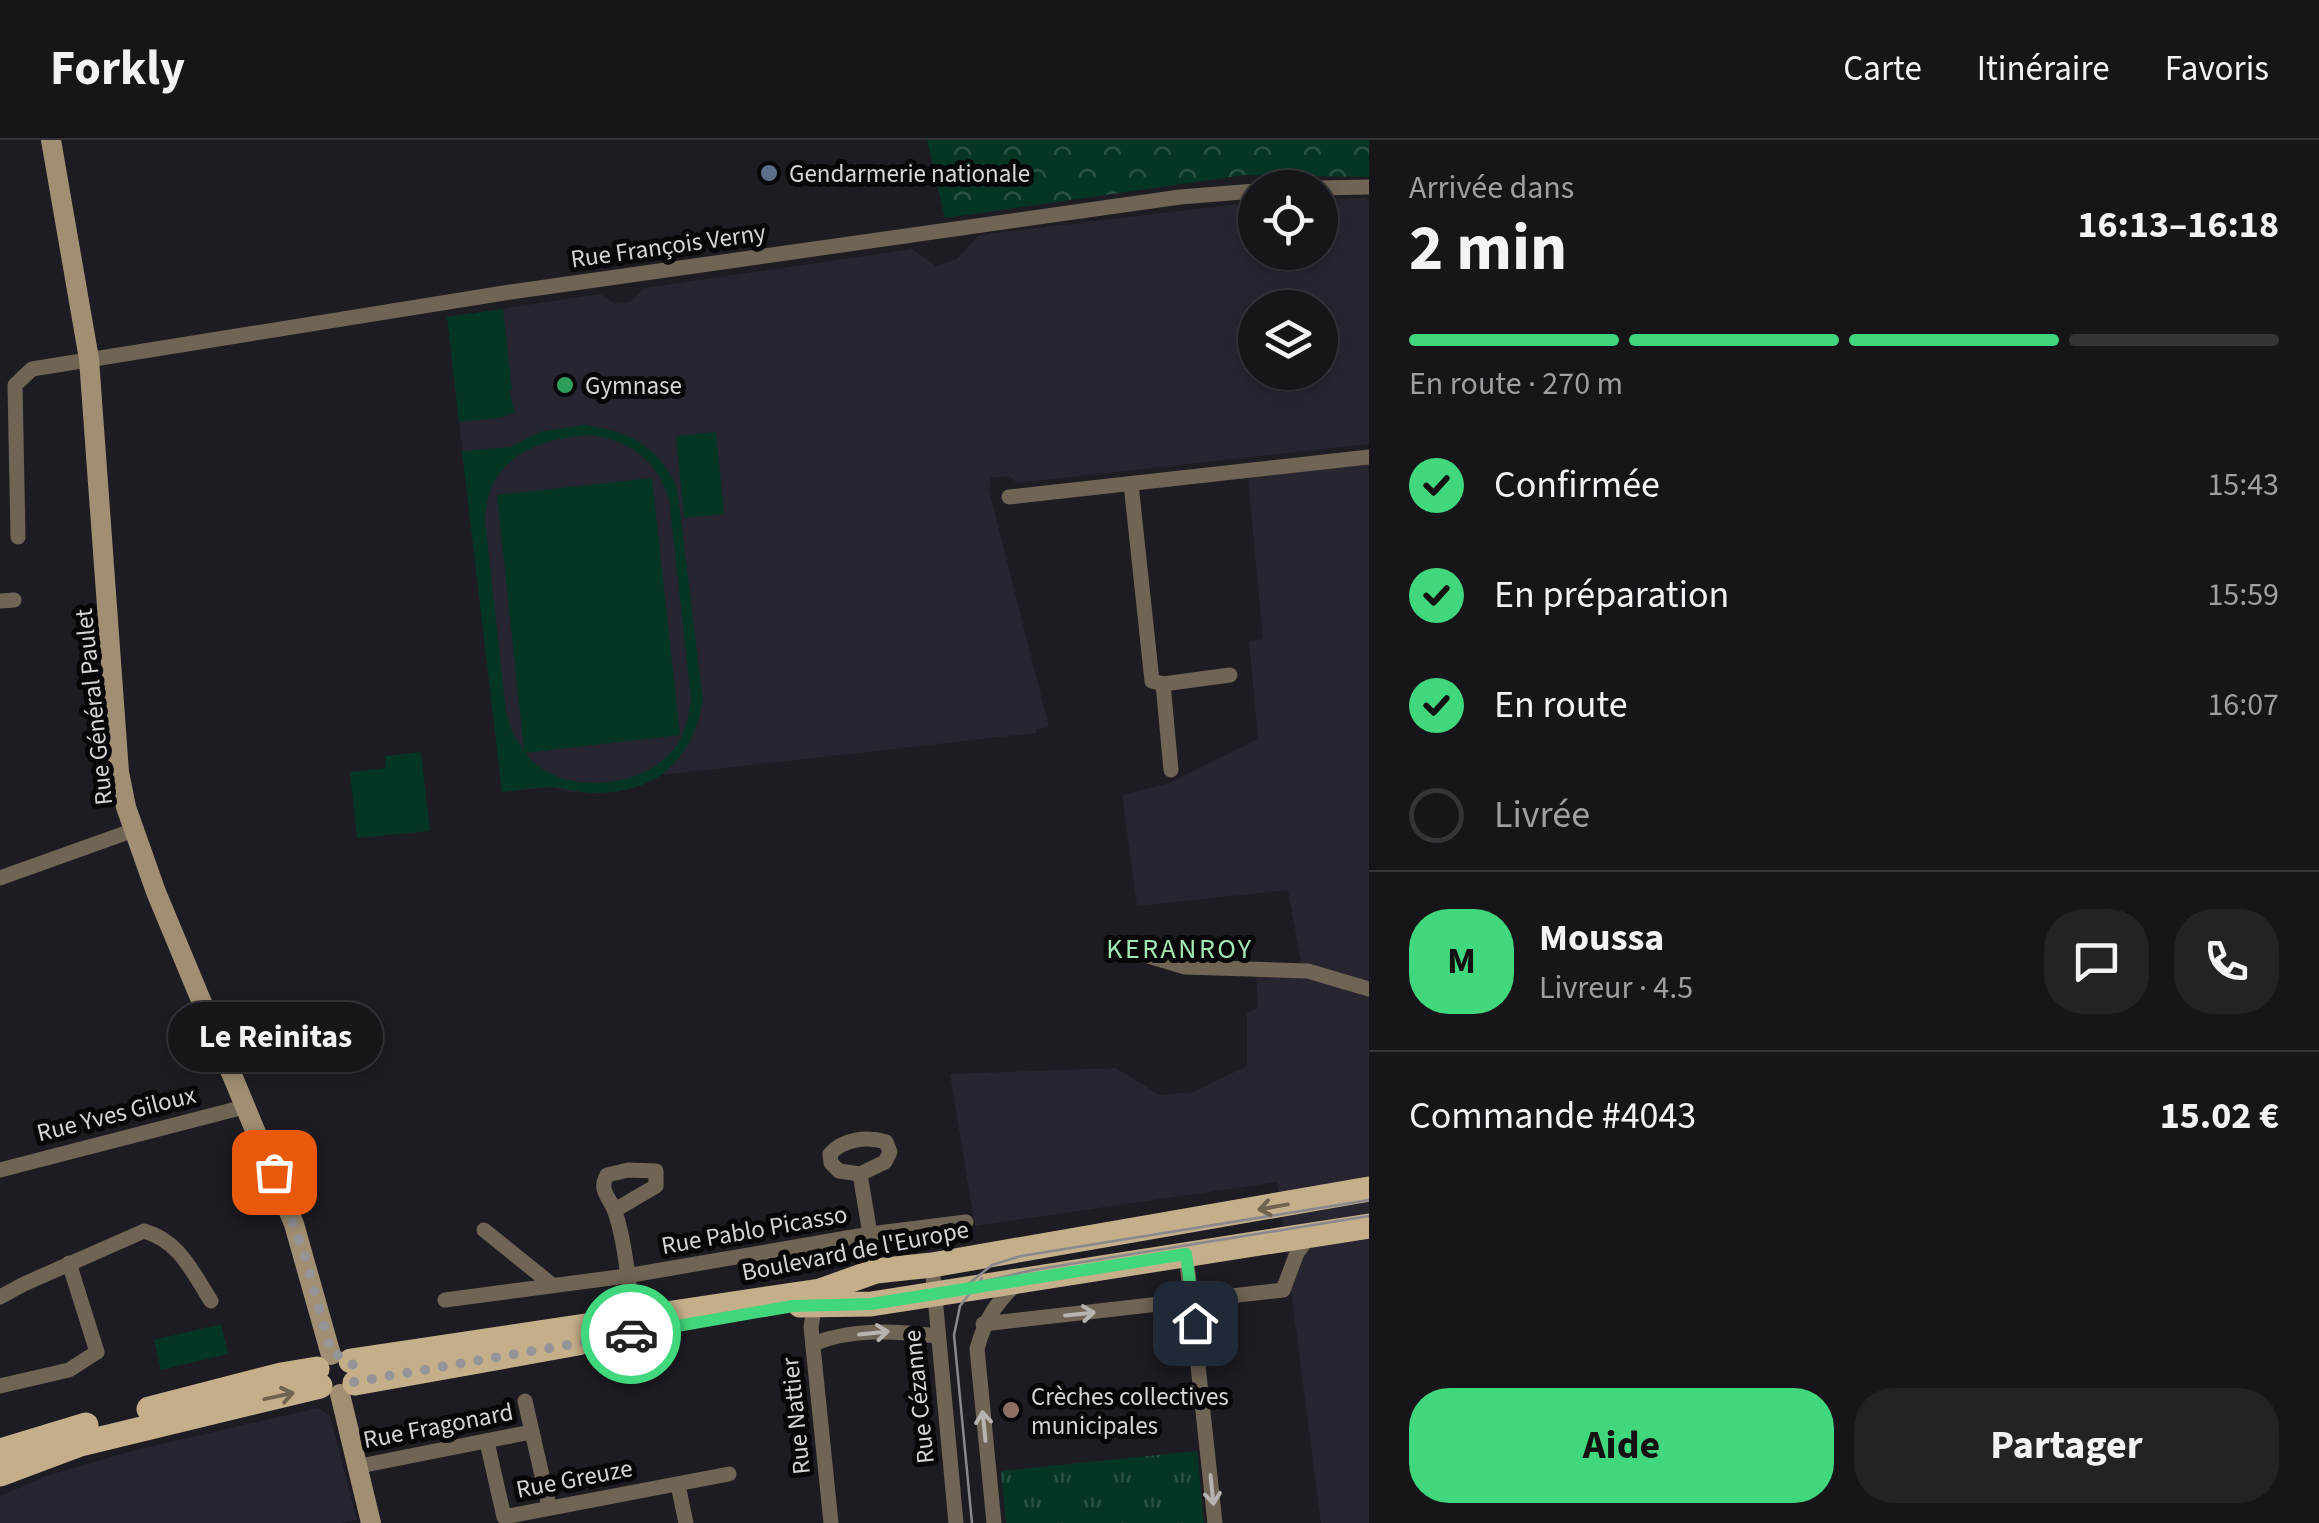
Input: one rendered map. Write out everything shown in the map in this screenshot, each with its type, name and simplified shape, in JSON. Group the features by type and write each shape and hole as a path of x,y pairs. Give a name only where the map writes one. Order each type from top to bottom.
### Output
{"main road":[{"name":"Boulevard de l'Europe","path":"0,1474 80,1444 336,1375 634,1326 820,1290 876,1271 932,1265 1369,1189"},
{"name":"Boulevard de l'Europe","path":"634,1326 815,1304 871,1304 1369,1226"},
{"name":"Boulevard de l'Europe","path":"0,1450 280,1374 336,1375"}],"street":[{"name":"Rue Général Paulet","path":"51,140 89,360 119,772 134,830 294,1224 336,1375 371,1523"},
{"path":"1338,188 1369,188"},
{"name":"Rue François Verny","path":"18,536 14,385 32,369 523,291 1180,196 1238,192"},
{"path":"1009,497 1369,457"},
{"path":"1130,484 1150,682 1172,770"},
{"path":"1150,682 1230,675"},
{"path":"0,858 2,877 134,830"},
{"path":"1145,955 1185,966 1308,972 1369,990"},
{"name":"Rue Yves Giloux","path":"0,1170 244,1107"},
{"path":"860,1174 870,1234"},
{"path":"615,1210 634,1326"},
{"name":"Rue Pablo Picasso","path":"445,1300 626,1276 870,1234 966,1222"},
{"path":"0,1298 144,1230 162,1236 177,1248 210,1300"},
{"path":"484,1230 551,1284"},
{"path":"983,1324 1282,1290 1297,1253 1310,1235"},
{"path":"1186,1254 1215,1523"},
{"path":"0,1386 69,1370 97,1352 70,1263"},
{"name":"Rue Cézanne","path":"932,1265 956,1523"},
{"path":"994,1523 977,1349 983,1324 995,1304 1018,1282"},
{"name":"Rue Nattier","path":"815,1304 812,1344 831,1523"},
{"path":"812,1344 828,1338 898,1331 937,1336"},
{"path":"525,1401 548,1506"},
{"name":"Rue Fragonard","path":"355,1467 532,1432"},
{"name":"Rue Greuze","path":"487,1442 504,1517 729,1474"},
{"path":"678,1485 686,1523"}],"shaded area":[{"path":"1365,198 1369,201 1369,444 1017,483 1009,476 991,478 989,490 1049,727 1036,729 1036,733 661,775 617,792 571,792 553,787 502,792 447,317 600,294 615,304 630,302 645,288 912,249 936,266 957,259 979,235 1238,204 1238,270 1338,270 1338,199"},
{"path":"1369,463 1369,1523 1321,1523 1277,1182 975,1226 950,1074 1116,1068 1159,1095 1193,1092 1247,1066 1247,1013 1258,1008 1256,976 1301,962 1288,890 1137,906 1122,795 1169,783 1258,739 1249,641 1263,639 1248,478"},
{"path":"318,1408 330,1416 357,1520 0,1523 0,1496 49,1475 136,1450"}],"green space":[{"path":"927,140 1369,140 1369,177 1338,177 1338,170 1238,170 1238,176 945,218"},
{"path":"503,309 512,390 509,391 515,412 500,418 459,422 447,317"},
{"path":"583,425 627,436 660,460 677,487 703,701 698,722 680,756 654,779 636,787 595,793 549,787 502,792 462,451 511,447 539,432","holes":["568,437 603,437 628,446 648,462 669,499 691,698 681,738 658,764 640,774 599,783 558,776 525,753 680,735 652,478 497,495 524,751 506,712 485,520 494,482 517,456"]},
{"path":"716,432 724,514 684,518 676,436"},
{"path":"421,752 430,831 357,838 350,772 386,768 385,756"},
{"path":"221,1324 228,1354 161,1370 154,1340"},
{"path":"1197,1451 1204,1523 1006,1523 1001,1471"}],"tram line":[{"path":"1369,1200 1021,1256 992,1265 967,1285 1033,1270 1369,1216"},
{"path":"972,1523 954,1335 960,1306 982,1278"}],"way so far":[{"path":"274,1172 304,1253 332,1355 346,1357 354,1365 354,1382 631,1334"}],"place":[{"name":"Gendarmerie nationale","path":"769,173"},
{"name":"Gymnase","path":"565,385"},
{"name":"Le Reinitas","path":"274,1172"},
{"name":"Crèches collectives municipales","path":"1011,1410"}],"district":[{"name":"KERANROY","path":"1180,948"}],"route":[{"path":"631,1334 793,1306 871,1304 1186,1254 1195,1323"}]}
